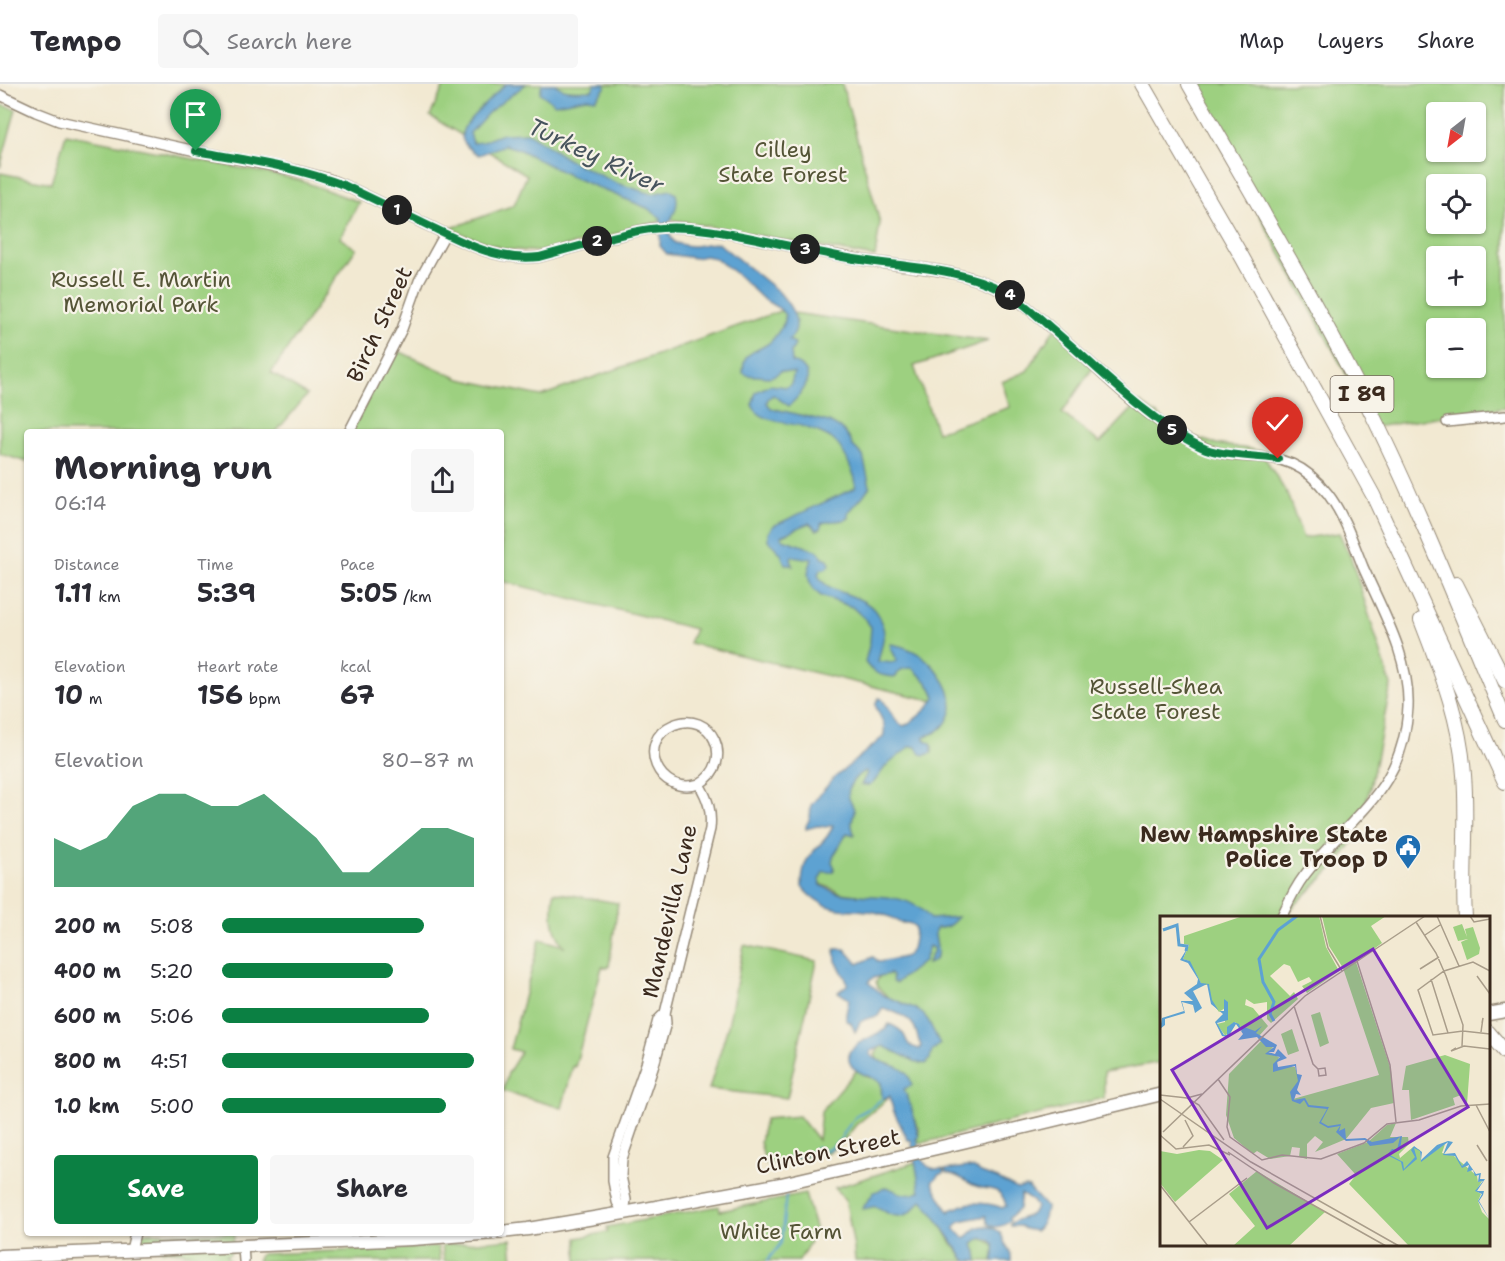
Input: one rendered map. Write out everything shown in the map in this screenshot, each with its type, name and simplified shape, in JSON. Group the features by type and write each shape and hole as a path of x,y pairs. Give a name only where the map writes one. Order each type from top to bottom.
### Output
{"highway":[{"name":"I 89","path":"1142,84 1242,257 1373,495 1505,782"},
{"name":"I 89","path":"1190,84 1363,395 1415,509 1505,720"},
{"path":"1373,495 1447,686 1453,709 1464,774 1466,807 1463,890 1465,916"},
{"path":"1415,509 1505,681"},
{"path":"1490,1034 1505,1053"},
{"path":"1490,1049 1505,1053"}],"main road":[{"path":"1490,1014 1505,1011"},
{"name":"Clinton Street","path":"504,1232 624,1213 780,1184 1160,1094"},
{"path":"0,1256 453,1236"}],"street":[{"path":"0,95 59,121 321,176 491,254 539,257 654,228 691,228 855,259 949,273 981,281 1004,291 1024,305 1116,387 1182,437 1220,453 1236,456 1261,456 1293,464 1320,484 1342,518 1400,654 1408,704 1406,729 1400,753 1381,790 1304,877 1290,897 1282,916"},
{"name":"Birch Street","path":"350,429 402,329 418,281 445,234"},
{"path":"1447,422 1505,416"},
{"path":"687,722 699,724 709,731 716,742 718,754 716,766 699,784 687,786 674,784 663,777 656,767 654,754 656,741 663,731 674,724 687,722"},
{"name":"Mandevilla Lane","path":"624,1213 617,1202 612,1173 613,1157 626,1132 650,1066 658,1020 665,1013 710,829 711,813 699,784"},
{"path":"131,1250 134,1236"},
{"path":"243,1246 244,1261"}],"green space":[{"name":"Cilley State Forest","path":"445,84 842,84 880,223 875,257 668,219 590,241 539,252 504,249 449,229 514,205 527,175 430,116"},
{"path":"1188,84 1505,84 1505,407 1375,427"},
{"path":"0,105 16,109 0,168"},
{"name":"Russell E. Martin Memorial Park","path":"66,134 296,179 359,202 340,238 356,249 271,373 307,395 279,429 24,429 24,461 0,454 0,173 51,183"},
{"name":"Russell-Shea State Forest","path":"780,311 988,341 914,366 937,432 1010,407 1002,382 1027,371 1055,328 1096,363 1062,413 1100,443 1139,402 1184,434 1216,444 1261,451 1287,494 1303,538 1339,533 1351,558 1391,685 1370,788 1355,839 1337,864 1291,909 1288,916 1160,916 1160,1062 1104,1072 1104,1098 918,1144 919,1129 895,1074 878,1061 875,1054 880,1047 885,1045 905,1056 923,1047 922,1036 876,982 882,973 900,971 925,939 895,900 841,893 821,884 819,876 843,790 866,766 938,702 689,643 695,629 504,582 504,429 353,429 394,349 460,379 541,396"},
{"path":"554,892 618,903 609,967 602,967 562,1108 504,1091 508,1073 521,1052 510,1049 540,939 564,946 555,927"},
{"path":"744,945 817,961 787,1098 709,1089 728,1026"},
{"path":"857,1070 868,1077 878,1079 881,1083 882,1099 890,1096 856,1125 841,1144 828,1152 766,1165 760,1142 765,1119 799,1116 818,1140 821,1111"},
{"name":"White Farm","path":"916,1162 923,1201 934,1213 966,1261 855,1261 846,1202 835,1188"},
{"name":"White Farm","path":"805,1194 816,1231 799,1261 577,1261 577,1238 608,1232 607,1227 719,1206 720,1211"},
{"path":"138,1236 234,1236 230,1254 226,1255 230,1261 102,1261 209,1256 136,1246"},
{"path":"980,1238 993,1245 993,1261 978,1261 973,1244"},
{"path":"511,1239 513,1261 444,1261 442,1245"},
{"path":"438,1247 440,1261 257,1261 261,1254"}],"water":[{"path":"506,84 526,84 489,112 470,133 473,143 502,134 528,133 569,160 616,183 652,194 670,190 676,194 676,207 669,224 670,236 675,243 692,246 718,243 779,292 795,316 796,328 789,340 795,345 791,352 792,362 801,366 805,371 807,382 789,406 773,395 767,403 771,408 829,422 843,430 852,445 863,456 870,486 848,513 849,518 821,524 821,528 817,530 809,523 781,536 783,539 818,551 828,559 830,564 825,569 821,569 818,574 822,581 829,587 867,603 874,610 884,632 878,662 897,661 890,644 920,655 934,667 945,683 952,710 942,727 924,736 924,739 932,744 932,753 920,754 916,747 911,746 886,766 870,785 861,785 866,771 853,782 848,794 854,809 852,823 854,835 847,833 833,857 834,870 823,872 819,880 821,885 836,892 900,899 911,903 930,919 958,917 949,926 937,928 935,931 937,955 932,962 927,964 933,952 933,948 929,946 924,961 896,983 893,982 890,974 868,982 883,995 923,1014 940,1044 932,1051 926,1064 916,1062 883,1046 871,1051 870,1054 881,1062 900,1068 909,1077 912,1085 904,1089 919,1137 917,1138 921,1156 928,1166 942,1169 944,1173 932,1182 949,1212 972,1203 989,1204 1002,1208 1006,1206 1001,1194 973,1185 944,1170 967,1167 974,1168 1017,1189 1029,1188 1046,1207 1042,1224 1035,1231 1020,1226 1010,1226 1014,1221 1032,1214 1036,1207 1032,1201 1021,1194 1019,1209 1007,1223 992,1226 986,1216 960,1221 954,1228 964,1238 979,1227 997,1230 1010,1252 1011,1261 993,1261 994,1246 990,1240 984,1239 973,1244 978,1261 966,1261 922,1200 908,1214 899,1216 875,1207 862,1209 874,1192 887,1187 908,1195 920,1191 911,1140 908,1140 893,1110 890,1096 882,1099 881,1083 852,1067 849,1052 859,1043 886,1029 889,1024 902,1032 911,1046 920,1049 921,1046 911,1022 883,1008 878,1016 860,1022 855,1032 851,1023 846,1020 849,999 838,992 847,985 847,981 836,961 835,949 845,949 858,964 873,957 879,962 903,957 911,952 915,927 878,913 834,908 810,895 802,887 805,865 833,825 806,829 806,826 810,818 811,805 833,779 883,737 883,721 876,706 879,698 898,723 904,726 922,713 935,697 929,684 912,668 902,670 896,677 874,672 865,662 871,627 865,619 852,607 821,596 814,590 808,572 812,559 792,556 793,566 785,564 781,554 768,540 768,533 773,526 855,488 852,471 843,451 832,439 805,427 767,418 760,415 752,405 756,392 770,385 787,387 791,384 794,373 781,371 767,377 743,373 746,357 772,340 785,321 785,315 780,309 763,299 739,276 715,258 667,254 660,246 661,218 647,208 570,176 518,149 505,145 479,155 470,149 462,138 462,132 475,115"},
{"path":"542,84 555,84 567,90 592,90 595,84 606,84 596,99 587,98 555,104 540,93"}],"waterway":[{"path":"789,1163 789,1158 808,1154 816,1147 826,1150 831,1148 841,1139 857,1115 883,1098"},
{"path":"767,1261 781,1243 786,1195"}],"place":[{"name":"New Hampshire State Police Troop D","path":"1408,870"}],"route":[{"path":"196,151 329,179 473,247 500,256 539,257 643,230 691,228 855,259 949,273 981,281 1004,291 1024,305 1116,387 1182,437 1220,453 1278,459"}],"water label":[{"name":"Turkey River","path":"596,156"}]}
